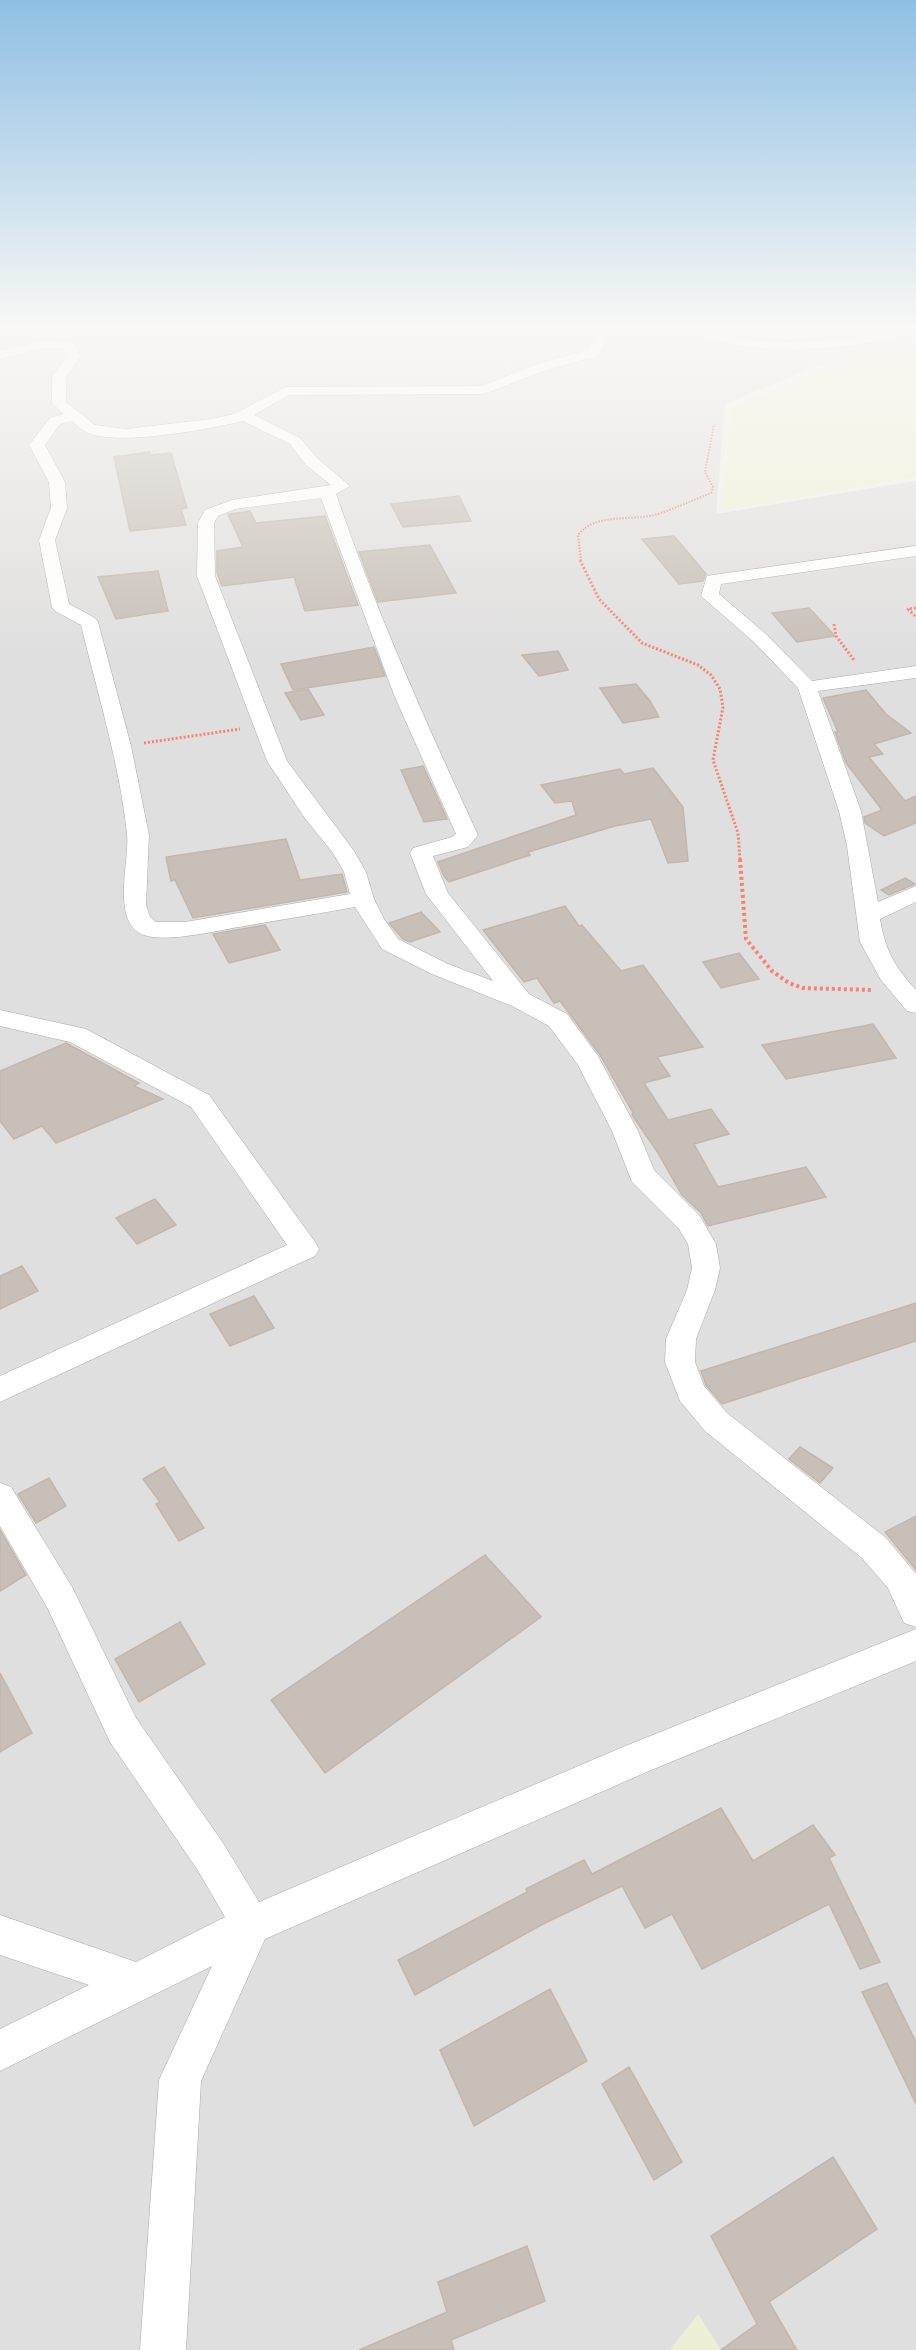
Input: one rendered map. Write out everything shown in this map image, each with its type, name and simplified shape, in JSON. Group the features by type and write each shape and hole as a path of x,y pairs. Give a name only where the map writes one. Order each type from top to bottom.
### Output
{"street":[{"path":"43,437 37,444 41,456 57,482 59,508 46,540 61,607 89,622 121,746 138,835 135,905 139,920 150,929 184,929 363,899"},
{"path":"286,437 295,441 310,462 342,486 327,492 232,505 211,513 206,523 206,576 277,760 312,813 343,851 355,872 363,899 373,920 390,944 440,969 521,1000 558,1020 589,1062 625,1131 642,1175 689,1222 702,1244 706,1268 701,1290 681,1339 680,1362 691,1392 716,1422 889,1562 896,1569 912,1597 916,1612"},
{"path":"327,492 404,695 467,835 460,842 421,853 437,894 521,1000"},
{"path":"913,1002 889,975 872,942 858,846 850,811 807,687 752,629 710,596 713,580 916,551"},
{"path":"807,687 916,672"},
{"path":"867,916 916,893"},
{"path":"0,1018 77,1035 200,1101 305,1249 0,1390"},
{"path":"0,1497 60,1598 123,1730 210,1856 251,1925"},
{"path":"0,2051 251,1925 636,1759 916,1645"},
{"path":"163,2350 180,2080 251,1925"},
{"path":"0,1935 137,1982"}],"path":[{"path":"712,437 705,472 713,487 711,493 657,514 630,519 603,520 586,525 578,535 579,557 599,599 642,643 698,665 711,675 720,690 723,707 713,760 738,833 746,939 757,954 772,971 789,983 803,988 887,990 913,1002"},
{"path":"916,608 908,609 916,617"},
{"path":"834,624 836,636 869,680"},
{"path":"121,746 262,726"}],"shaded area":[{"path":"0,437 722,437 716,514 916,481 916,2350 0,2350"}],"green space":[{"path":"729,437 916,437 916,477 723,511"},
{"path":"698,2314 721,2350 670,2350"}],"building":[{"path":"149,452 151,455 171,453 187,508 181,509 186,525 130,531 114,457"},
{"path":"459,496 471,521 403,527 391,504"},
{"path":"250,511 256,523 325,516 358,605 305,611 294,577 222,586 217,572 217,551 243,547 228,514"},
{"path":"674,536 706,574 703,581 679,584 642,539"},
{"path":"430,545 456,593 378,602 359,552"},
{"path":"158,571 168,611 116,619 98,577"},
{"path":"809,608 835,636 797,642 772,613"},
{"path":"374,647 385,676 293,690 281,664"},
{"path":"558,651 568,670 539,676 522,655"},
{"path":"636,684 659,717 623,723 600,688"},
{"path":"308,689 324,715 301,720 285,693"},
{"path":"866,690 886,714 911,733 874,744 883,754 869,757 905,801 916,796 916,823 884,836 865,823 864,817 882,810 846,763 835,732 838,732 823,698"},
{"path":"423,766 447,819 424,822 401,770"},
{"path":"653,768 683,807 688,861 668,863 651,819 615,826 528,852 530,855 449,882 444,876 438,862 576,815 572,801 555,803 541,785 620,769 624,774"},
{"path":"286,839 300,880 342,874 347,892 193,918 175,880 171,881 166,857"},
{"path":"905,878 915,884 889,895 881,890"},
{"path":"565,906 579,926 582,925 621,971 643,965 703,1047 657,1057 670,1076 644,1083 668,1120 711,1109 729,1134 694,1144 718,1187 806,1167 826,1197 708,1226 701,1213 682,1195 658,1153 632,1115 633,1113 600,1055 560,1001 554,1003 537,978 524,982 483,930"},
{"path":"421,912 440,932 410,942 403,939 389,923"},
{"path":"265,925 280,950 229,963 213,934"},
{"path":"739,953 759,979 721,988 703,962"},
{"path":"873,1024 896,1058 786,1079 762,1045"},
{"path":"66,1043 139,1083 134,1086 163,1099 56,1143 42,1126 14,1139 0,1121 0,1071"},
{"path":"155,1199 176,1225 137,1244 116,1218"},
{"path":"22,1266 38,1291 0,1309 0,1276"},
{"path":"254,1296 274,1328 230,1346 210,1314"},
{"path":"916,1303 916,1341 722,1404 706,1385 701,1371"},
{"path":"800,1447 833,1468 820,1483 789,1459"},
{"path":"164,1467 204,1528 179,1541 156,1504 160,1502 143,1479"},
{"path":"49,1478 66,1506 36,1523 18,1494"},
{"path":"916,1516 916,1570 885,1532"},
{"path":"0,1530 26,1575 0,1591"},
{"path":"485,1555 541,1617 325,1773 271,1700"},
{"path":"180,1622 205,1664 139,1702 115,1659"},
{"path":"0,1673 32,1733 0,1752"},
{"path":"721,1808 753,1861 813,1825 835,1855 829,1858 880,1962 860,1969 829,1904 702,1969 672,1914 645,1928 622,1886 543,1924 415,1995 398,1960 527,1892 526,1889 584,1860 592,1874"},
{"path":"887,1983 916,2042 916,2104 862,1992"},
{"path":"550,1989 587,2061 474,2126 440,2050"},
{"path":"629,2067 682,2162 654,2180 602,2084"},
{"path":"833,2157 877,2229 769,2302 797,2350 721,2350 757,2324 711,2236"},
{"path":"527,2246 545,2301 451,2340 454,2350 359,2350 447,2312 438,2282"}]}
